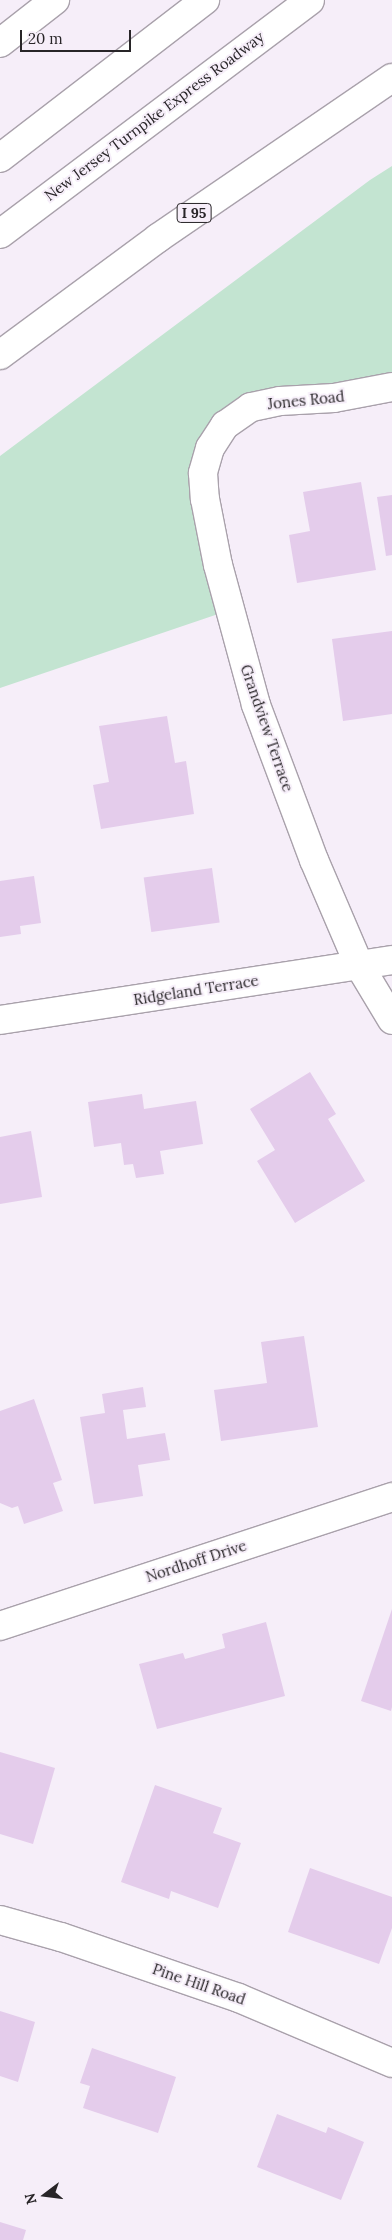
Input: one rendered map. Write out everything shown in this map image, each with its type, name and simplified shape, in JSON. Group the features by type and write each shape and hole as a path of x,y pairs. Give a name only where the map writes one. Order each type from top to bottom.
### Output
{"main road":[{"path":"7,38 42,0"},
{"path":"7,38 55,0"},
{"path":"0,158 205,0"},
{"name":"New Jersey Turnpike Express Roadway","path":"0,234 310,0"},
{"name":"I 95","path":"0,355 166,232 392,78"},
{"name":"Jones Road","path":"226,425 252,407 280,401 334,398 392,388"},
{"name":"Grandview Terrace","path":"226,425 210,448 203,473 205,499 218,565 256,705 314,860 359,965 392,1020"},
{"name":"Ridgeland Terrace","path":"0,1020 392,960"},
{"name":"Nordhoff Drive","path":"0,1626 392,1497"},
{"name":"Pine Hill Road","path":"0,1920 61,1937 239,1998 392,2063"}],"green space":[{"path":"392,166 392,387 280,401 210,448 230,610 0,688 0,456 370,180"}],"building":[{"path":"361,482 376,570 297,583 289,535 310,531 303,492"},
{"path":"392,495 392,555 386,556 377,497"},
{"path":"392,631 392,714 343,721 332,639"},
{"path":"167,716 175,763 186,761 194,814 101,829 93,785 109,782 99,726"},
{"path":"212,868 220,922 151,932 144,878"},
{"path":"34,876 41,923 20,926 21,934 0,937 0,881"},
{"path":"310,1072 336,1114 328,1119 365,1181 295,1223 257,1161 275,1150 250,1109"},
{"path":"142,1094 144,1109 196,1101 203,1144 160,1151 164,1174 136,1178 133,1164 124,1165 121,1143 94,1147 88,1102"},
{"path":"31,1131 42,1197 0,1204 0,1137"},
{"path":"304,1336 318,1427 221,1441 214,1390 267,1383 261,1342"},
{"path":"143,1387 146,1407 123,1410 127,1439 165,1433 170,1460 138,1465 143,1496 94,1504 80,1417 105,1413 102,1394"},
{"path":"34,1399 62,1480 53,1483 63,1511 24,1524 18,1506 12,1508 0,1503 0,1411"},
{"path":"392,1609 392,1707 391,1711 361,1701"},
{"path":"266,1622 285,1696 157,1729 139,1664 183,1653 185,1659 225,1648 222,1634"},
{"path":"0,1752 55,1768 33,1844 0,1834"},
{"path":"155,1785 222,1808 213,1833 241,1843 218,1908 171,1891 169,1899 121,1882"},
{"path":"310,1868 392,1897 392,1928 379,1964 288,1932"},
{"path":"0,2011 35,2022 18,2082 0,2076"},
{"path":"92,2048 176,2077 158,2133 83,2108 90,2086 80,2083"},
{"path":"277,2114 326,2133 328,2127 364,2142 341,2200 257,2167"},
{"path":"0,2222 26,2230 23,2240 0,2240"}]}
